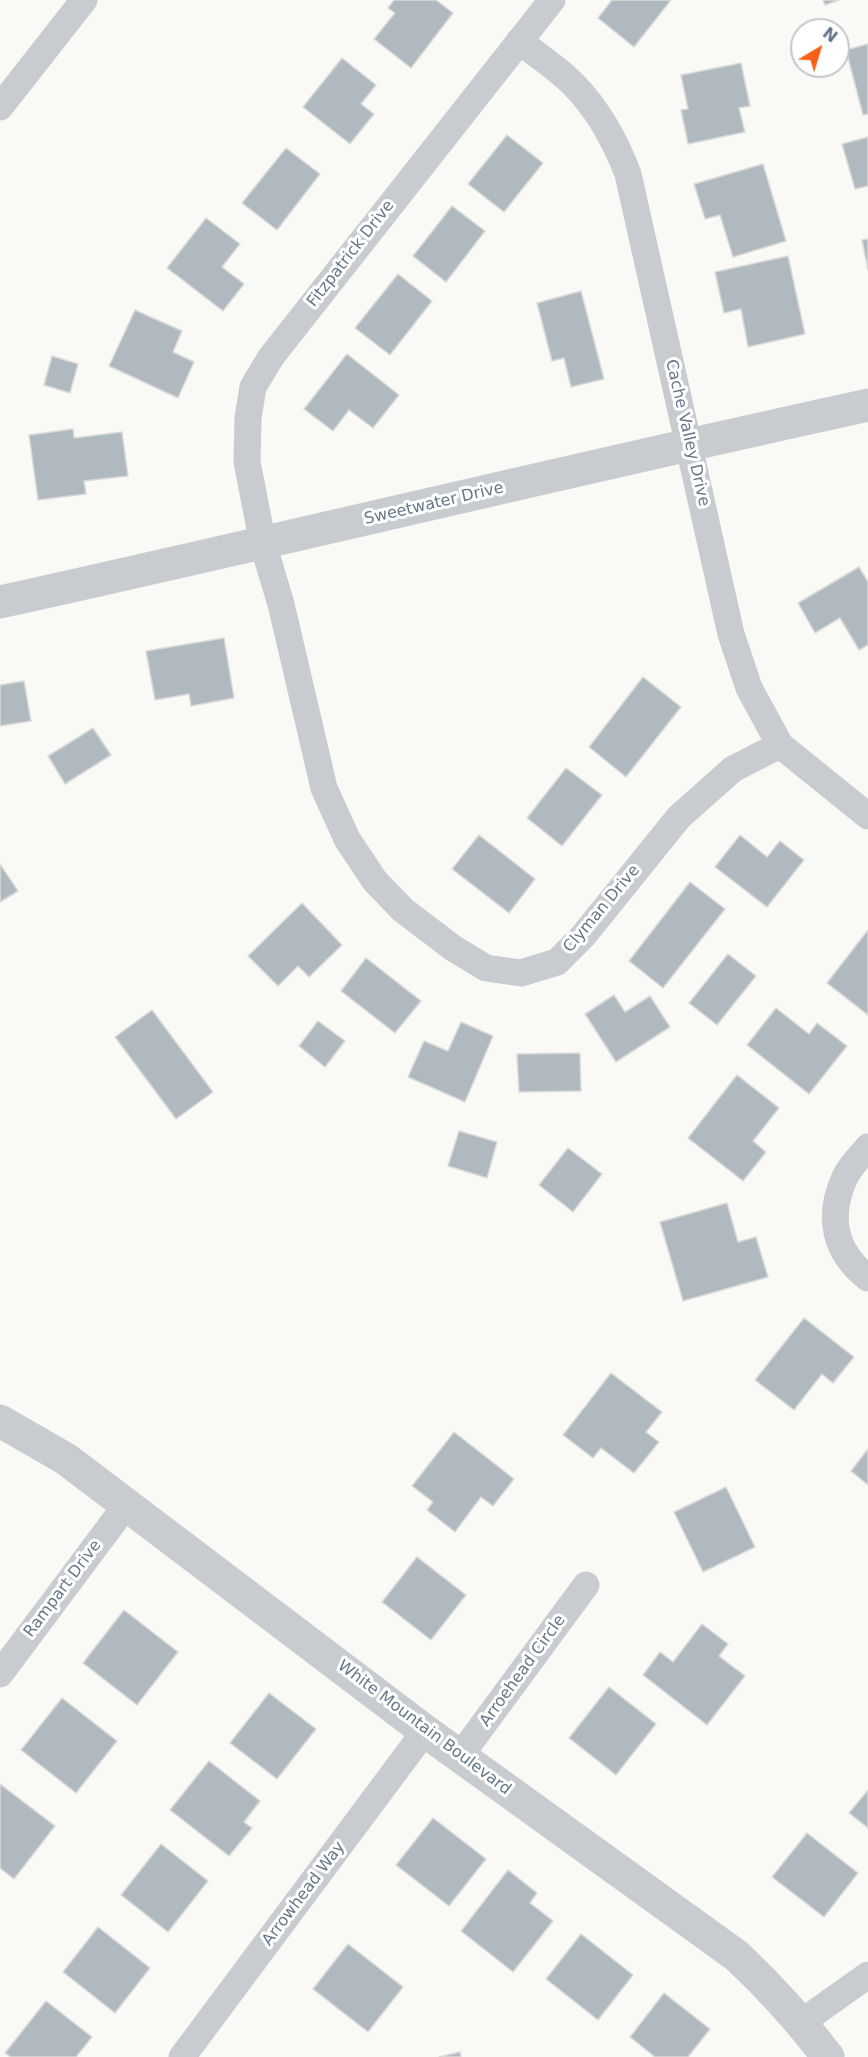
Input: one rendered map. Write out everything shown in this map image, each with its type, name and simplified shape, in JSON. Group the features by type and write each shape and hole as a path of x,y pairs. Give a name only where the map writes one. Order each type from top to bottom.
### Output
{"street":[{"path":"4,92 84,0"},
{"name":"Fitzpatrick Drive","path":"263,544 248,462 248,418 254,387 271,357 552,0"},
{"name":"Cache Valley Drive","path":"519,41 573,83 599,113 616,144 628,174 731,634 748,688 780,745 868,816"},
{"name":"Sweetwater Drive","path":"0,602 868,405"},
{"name":"Clyman Drive","path":"263,544 281,604 324,788 347,839 375,881 403,910 453,948 486,968 521,973 557,962 583,936 679,816 733,769 780,745"},
{"path":"868,1147 846,1175 835,1206 837,1238 854,1267 868,1278"},
{"name":"White Mountain Boulevard","path":"0,1421 66,1459 425,1731 737,1956 769,1986 828,2057"},
{"name":"Rampart Drive","path":"0,1674 127,1504"},
{"name":"Arroehead Circle","path":"460,1756 586,1585"},
{"name":"Arrowhead Way","path":"189,2055 425,1731"},
{"path":"801,2022 868,1975"}],"building":[{"path":"394,0 436,0 453,13 411,68 374,39 395,13 388,8"},
{"path":"612,0 671,0 634,47 598,18"},
{"path":"823,0 839,0 825,5"},
{"path":"868,44 868,114 863,115 850,65 850,49"},
{"path":"342,58 376,85 361,104 374,114 350,144 303,107"},
{"path":"741,63 750,106 739,108 745,132 688,144 681,110 688,109 681,75"},
{"path":"507,135 543,163 504,212 468,184"},
{"path":"868,137 868,186 855,189 842,144"},
{"path":"286,148 320,174 277,230 242,203"},
{"path":"763,164 786,241 733,257 720,215 705,219 694,184"},
{"path":"452,206 485,231 446,282 413,256"},
{"path":"206,218 240,244 222,267 244,284 223,311 167,268"},
{"path":"868,239 868,270 862,240"},
{"path":"788,256 805,334 748,347 741,309 724,313 715,272"},
{"path":"398,274 432,301 390,355 355,328"},
{"path":"581,291 604,379 571,387 564,358 552,361 537,303"},
{"path":"135,310 182,331 173,352 194,362 178,398 109,366"},
{"path":"347,354 399,395 373,428 349,410 333,431 304,409"},
{"path":"52,356 78,364 70,393 44,385"},
{"path":"73,429 74,438 122,432 128,476 84,481 86,494 38,500 29,435"},
{"path":"859,567 868,582 868,645 859,650 840,618 815,633 798,603"},
{"path":"224,638 234,698 191,706 189,694 155,700 146,651"},
{"path":"643,677 681,707 626,777 589,747"},
{"path":"24,681 31,721 0,726 0,685"},
{"path":"93,728 111,755 65,784 48,756"},
{"path":"566,768 602,795 562,846 527,818"},
{"path":"479,835 535,879 509,913 452,869"},
{"path":"740,835 767,857 780,841 804,860 767,907 715,867"},
{"path":"0,864 18,891 0,902"},
{"path":"690,882 725,909 663,988 629,961"},
{"path":"302,903 342,945 309,977 298,966 278,986 248,956"},
{"path":"868,930 868,1015 827,983"},
{"path":"728,954 756,976 717,1025 689,1003"},
{"path":"366,958 421,1001 395,1033 341,991"},
{"path":"614,995 625,1012 650,996 670,1027 616,1062 585,1014"},
{"path":"776,1008 809,1034 817,1023 847,1046 809,1094 747,1045"},
{"path":"152,1010 213,1092 176,1119 115,1037"},
{"path":"318,1021 345,1041 325,1067 299,1046"},
{"path":"461,1022 493,1036 465,1102 408,1077 424,1041 448,1051"},
{"path":"580,1053 581,1091 519,1092 517,1054"},
{"path":"737,1075 779,1108 753,1141 766,1152 743,1181 688,1138"},
{"path":"459,1131 497,1142 487,1178 448,1166"},
{"path":"568,1148 602,1174 573,1212 539,1185"},
{"path":"727,1203 738,1242 756,1237 768,1277 683,1301 660,1222"},
{"path":"804,1318 854,1357 833,1383 822,1374 794,1410 755,1380"},
{"path":"611,1373 662,1412 646,1432 659,1442 634,1473 601,1448 593,1458 563,1435"},
{"path":"454,1432 514,1479 493,1506 481,1497 455,1532 427,1510 433,1502 412,1486"},
{"path":"868,1449 868,1485 851,1471"},
{"path":"726,1487 755,1547 703,1572 674,1512"},
{"path":"417,1557 466,1595 431,1640 382,1602"},
{"path":"124,1610 178,1652 137,1705 83,1663"},
{"path":"702,1624 728,1644 719,1656 745,1676 707,1725 643,1675 660,1652 673,1662"},
{"path":"609,1687 656,1724 616,1775 569,1738"},
{"path":"269,1693 316,1729 277,1779 230,1743"},
{"path":"62,1698 117,1741 76,1793 21,1750"},
{"path":"209,1761 260,1801 244,1822 252,1828 229,1856 170,1810"},
{"path":"0,1784 55,1826 14,1879 0,1868"},
{"path":"868,1790 868,1828 849,1813"},
{"path":"433,1818 486,1859 449,1906 396,1865"},
{"path":"807,1833 858,1873 824,1917 772,1877"},
{"path":"161,1844 208,1881 168,1932 121,1895"},
{"path":"508,1870 537,1893 530,1903 553,1921 513,1972 461,1931"},
{"path":"98,1927 150,1968 115,2013 63,1972"},
{"path":"581,1934 633,1975 598,2020 546,1979"},
{"path":"348,1944 403,1987 368,2032 313,1989"},
{"path":"664,1993 710,2029 688,2057 655,2057 630,2037"},
{"path":"46,2001 92,2037 76,2057 11,2057 5,2053"},
{"path":"460,2052 461,2057 439,2057"}]}
